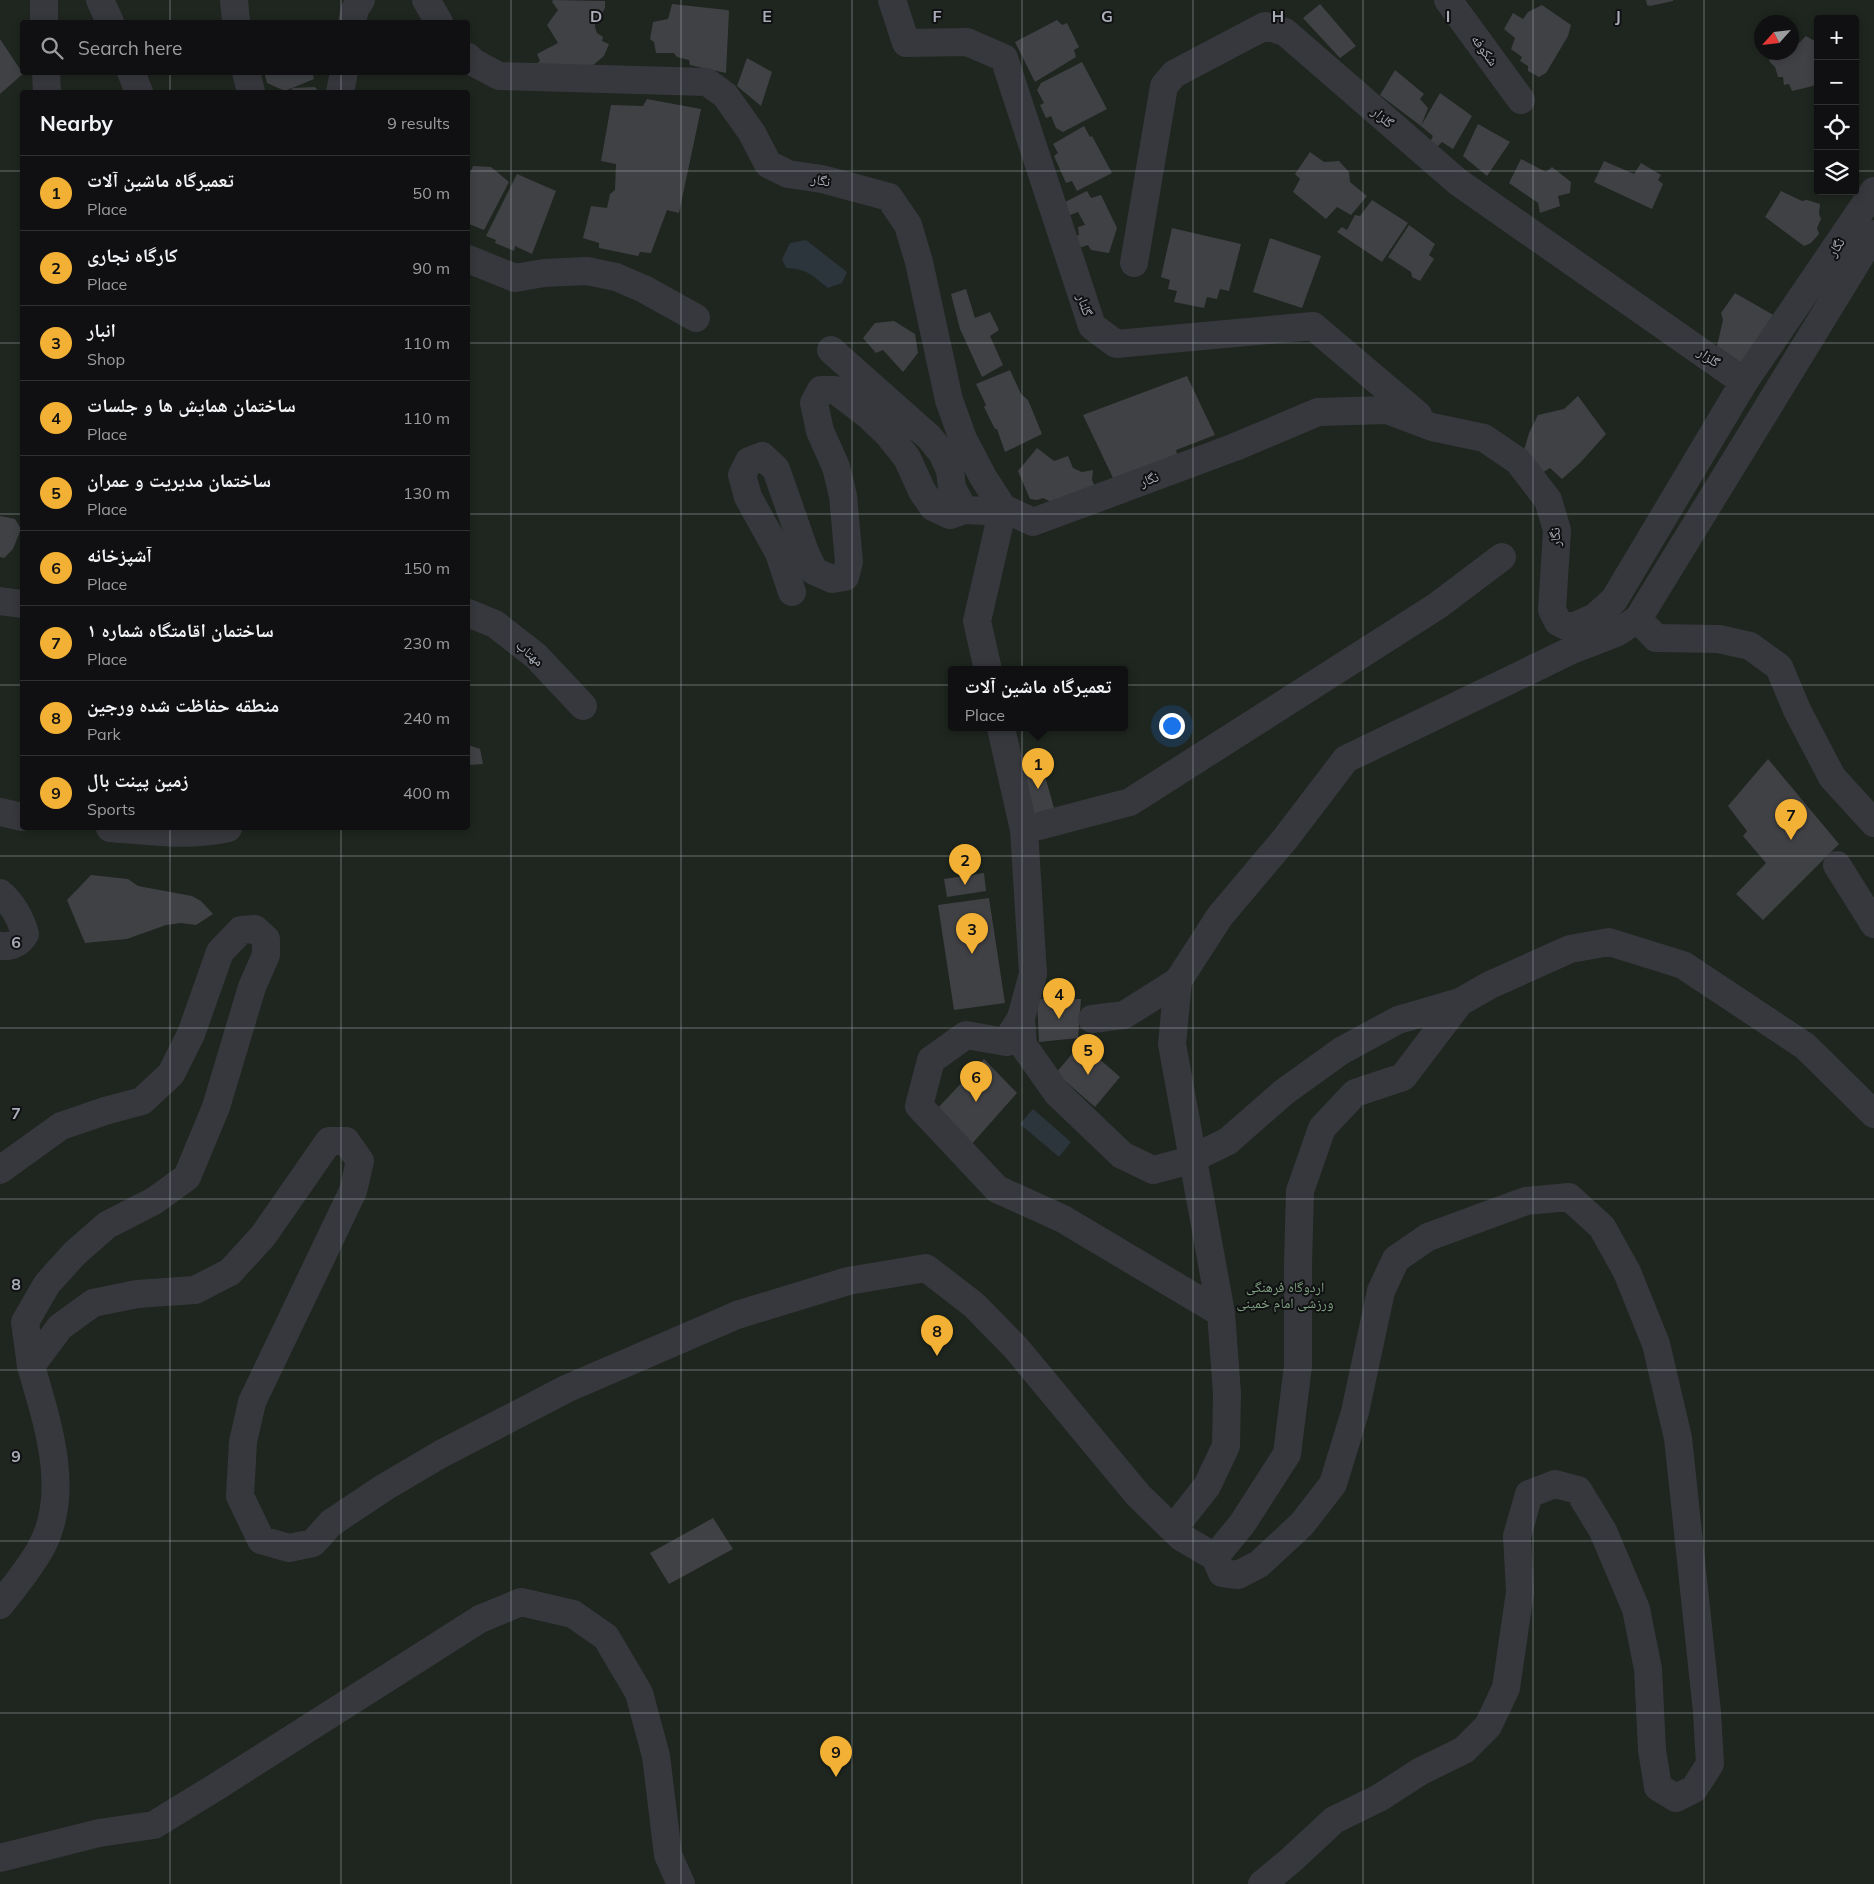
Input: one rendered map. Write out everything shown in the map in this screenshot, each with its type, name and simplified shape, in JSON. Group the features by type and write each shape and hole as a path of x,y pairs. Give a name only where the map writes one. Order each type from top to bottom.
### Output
{"street":[{"path":"44,0 44,20"},
{"path":"100,0 109,20"},
{"path":"234,0 236,20"},
{"path":"352,20 355,9 361,0"},
{"path":"426,0 438,20"},
{"name":"گلنار","path":"892,0 906,43 967,42 1004,58 1092,326 1116,344 1313,326 1432,427"},
{"name":"شکوفه","path":"1448,0 1521,100"},
{"name":"گلزار","path":"1134,263 1164,86 1174,74 1265,26 1284,32 1458,182 1744,382"},
{"name":"نگار","path":"470,59 499,76 707,82 726,95 752,132 768,164 788,174 822,179 889,198 908,225 919,262 952,408 963,439 1003,508 1033,522 1234,447 1318,412 1387,410 1432,427 1484,438 1518,461 1548,500 1557,530 1552,610 1558,622 1574,638 1614,600 1744,382 1874,192"},
{"path":"46,75 47,90"},
{"path":"132,75 138,90"},
{"path":"247,75 250,90"},
{"path":"340,90 343,75"},
{"path":"1092,1019 1124,1015 1178,980 1220,916 1285,839 1346,759 1574,638 1616,633 1638,619 1874,234"},
{"path":"470,260 515,278 544,272 587,271 616,277 644,289 696,318"},
{"path":"831,350 929,437 942,453 950,470 952,488 964,510"},
{"path":"792,592 779,553 748,497 742,475 749,461 762,456 776,469 805,552 814,571 832,580 844,577 849,562 843,496 836,467 820,431 814,403 821,390 835,390 870,416 888,434 906,458 922,491 933,507 950,516 964,510 986,511 1003,508 977,621 987,666"},
{"path":"1024,830 1130,802 1437,606 1502,557"},
{"path":"0,601 20,604"},
{"name":"مهتاب","path":"470,614 495,624 536,656 583,706"},
{"path":"1638,619 1656,638 1719,639 1750,646 1779,667 1797,710 1832,776 1874,822"},
{"path":"1002,731 1024,830 1033,974 1021,1018 1006,1042 966,1036 930,1060 919,1106 997,1189 1063,1219 1220,1312"},
{"path":"0,812 20,817"},
{"path":"131,830 174,834 218,830"},
{"path":"1837,865 1874,924"},
{"path":"0,893 7,899 26,934 15,945 0,946"},
{"path":"0,1170 60,1126 142,1101 171,1074 191,1034 220,952 241,930 256,929 266,939 266,956 252,987 216,1107 187,1177 154,1201 107,1226 74,1254 47,1284 25,1322 31,1366 49,1429 56,1479 53,1518 42,1546 0,1605"},
{"path":"1021,1018 1023,1045 1057,1093 1122,1155 1153,1170 1188,1161 1228,1141 1284,1092 1340,1051 1398,1020 1460,1002 1490,985 1570,949 1609,942 1683,965 1805,1046 1874,1114"},
{"path":"1173,1529 1207,1486 1226,1446 1227,1393 1220,1312 1172,1044 1178,980"},
{"path":"1215,1557 1242,1524 1287,1454 1298,1366 1300,1191 1322,1128 1355,1093 1403,1077 1460,1002"},
{"path":"31,1366 60,1327 93,1303 137,1294 195,1290 230,1272 263,1236 329,1141 346,1141 360,1161 353,1191 252,1402 243,1442 240,1496 261,1540 289,1548 313,1543 331,1523 385,1487 441,1454 566,1389 737,1315 848,1281 926,1268 974,1305 1016,1348 1138,1496 1181,1536 1215,1557 1222,1573 1238,1575 1259,1564 1302,1524 1334,1484 1355,1412 1381,1291 1396,1259 1428,1237 1526,1200 1568,1197 1602,1228 1626,1272 1656,1344 1678,1438 1707,1712 1710,1764 1694,1789 1676,1798 1658,1787 1652,1750 1648,1669 1636,1609 1604,1531 1578,1490 1555,1484 1529,1494 1517,1536 1520,1592 1506,1688 1488,1726 1464,1750 1421,1771 1379,1798 1334,1820 1262,1884"},
{"path":"0,1858 99,1833 154,1825 480,1619 521,1602 573,1614 606,1636 639,1693 656,1756 668,1855 681,1884"}],"green space":[{"name":"اردوگاه فرهنگی ورزشی امام خمینی","path":"0,0 1874,0 1874,1884 0,1884"}],"shaded area":[{"path":"806,240 847,272 842,283 828,288 809,274 786,268 782,259 790,243"},
{"path":"1033,1109 1071,1142 1059,1157 1020,1124"}],"building":[{"path":"553,0 605,1 605,8 599,19 595,22 595,27 597,33 603,37 602,41 609,44 604,56 586,71 534,66 540,61 537,54 558,43 547,25 558,10 552,2"},
{"path":"1646,0 1673,1 1650,6 1647,5"},
{"path":"672,4 729,11 726,73 690,65 689,60 677,57 674,53 656,53 654,42 650,39 653,22 668,19"},
{"path":"1320,4 1356,46 1340,58 1303,18"},
{"path":"1542,5 1571,25 1568,36 1546,73 1539,77 1528,71 1528,66 1520,61 1522,57 1511,49 1515,38 1504,29 1513,13 1523,19 1528,12"},
{"path":"1057,20 1062,25 1067,23 1079,47 1074,50 1076,57 1035,82 1015,42"},
{"path":"1806,36 1814,41 1814,85 1792,91 1789,84 1784,85 1783,77 1778,77 1775,67 1769,61 1799,60 1799,43"},
{"path":"0,39 20,69 20,75 22,75 0,94"},
{"path":"747,58 772,72 761,106 737,86"},
{"path":"1082,62 1107,109 1063,132 1056,128 1051,116 1046,118 1040,105 1044,103 1037,90 1041,83"},
{"path":"1395,70 1424,94 1420,99 1428,108 1421,126 1380,95"},
{"path":"265,75 313,75 314,79 287,90 283,90 267,83"},
{"path":"315,87 317,90 291,90 293,88"},
{"path":"1440,93 1472,116 1453,149 1442,142 1434,150 1428,146 1433,136 1421,126"},
{"path":"647,99 701,109 679,213 667,210 651,253 640,252 638,256 599,248 599,243 583,238 591,206 607,208 610,194 615,190 616,164 601,161 611,105 643,106"},
{"path":"1478,124 1510,142 1487,176 1463,156"},
{"path":"1084,126 1090,137 1092,136 1112,173 1077,191 1072,181 1066,183 1054,156 1058,153 1053,144"},
{"path":"1310,152 1324,162 1339,161 1349,172 1350,182 1367,196 1351,215 1337,207 1326,219 1293,192 1300,179 1295,174"},
{"path":"1521,159 1546,172 1552,167 1571,182 1570,193 1558,196 1560,206 1540,213 1538,203 1509,183"},
{"path":"1604,161 1634,174 1641,163 1661,175 1658,180 1663,184 1652,209 1594,182"},
{"path":"473,166 491,167 509,182 484,230 470,224 470,173"},
{"path":"517,174 556,191 532,254 515,246 514,251 495,243 496,240 486,236"},
{"path":"1087,191 1091,198 1101,195 1117,228 1109,253 1091,250 1088,245 1079,248 1073,237 1079,235 1078,227 1085,225 1078,212 1065,217 1059,205"},
{"path":"1781,191 1802,201 1807,200 1820,204 1819,214 1821,219 1817,228 1819,234 1811,243 1804,246 1765,217"},
{"path":"1372,200 1408,223 1382,262 1337,232 1342,227 1347,230 1355,215 1360,216"},
{"path":"1409,225 1435,244 1429,255 1434,259 1420,281 1412,277 1411,272 1388,257"},
{"path":"1172,228 1241,244 1229,291 1220,289 1217,299 1207,297 1204,308 1174,302 1177,291 1168,289 1170,280 1161,277"},
{"path":"1270,238 1321,256 1302,308 1253,292"},
{"path":"966,289 975,318 990,312 999,330 990,336 1003,365 982,377 960,329 951,294"},
{"path":"1735,293 1775,316 1743,364 1717,346 1723,320 1721,313"},
{"path":"894,321 915,334 918,353 903,372 883,350 876,353 863,338 875,323"},
{"path":"1010,370 1021,394 1028,400 1042,434 1005,452 997,429 995,429 984,407 986,405 976,384"},
{"path":"1187,376 1215,435 1176,450 1177,454 1114,480 1083,415"},
{"path":"1578,396 1606,434 1580,463 1562,479 1550,468 1542,473 1524,450 1529,433 1538,415 1564,409"},
{"path":"1037,448 1054,461 1068,456 1073,468 1082,472 1093,470 1092,480 1098,494 1058,505 1043,498 1037,500 1030,499 1018,471"},
{"path":"0,516 15,519 20,527 20,532 13,549 4,558 0,557"},
{"path":"470,746 480,749 483,764 470,765"},
{"path":"1768,759 1839,844 1763,920 1736,894 1766,863 1743,836 1747,831 1728,806"},
{"path":"1041,762 1054,808 1034,814 1022,769"},
{"path":"984,873 986,891 947,897 944,879"},
{"path":"91,875 128,879 138,886 192,896 201,901 213,914 196,925 181,923 166,925 127,939 85,943 67,900"},
{"path":"989,898 1005,1003 954,1010 938,905"},
{"path":"1037,999 1081,999 1078,1038 1039,1042"},
{"path":"1081,1043 1120,1077 1095,1107 1056,1073"},
{"path":"984,1059 1017,1093 970,1146 935,1111"},
{"path":"713,1518 733,1549 669,1584 650,1553"}],"place":[{"name":"تعمیرگاه ماشین آلات","path":"1038,789"},
{"name":"ساختمان اقامتگاه شماره ۱","path":"1791,840"},
{"name":"کارگاه نجاری","path":"965,885"},
{"name":"انبار","path":"972,954"},
{"name":"ساختمان همایش ها و جلسات","path":"1059,1019"},
{"name":"ساختمان مدیریت و عمران","path":"1088,1075"},
{"name":"آشپزخانه","path":"976,1102"},
{"name":"منطقه حفاظت شده ورجین","path":"937,1356"},
{"name":"زمین پینت بال","path":"836,1777"}]}
